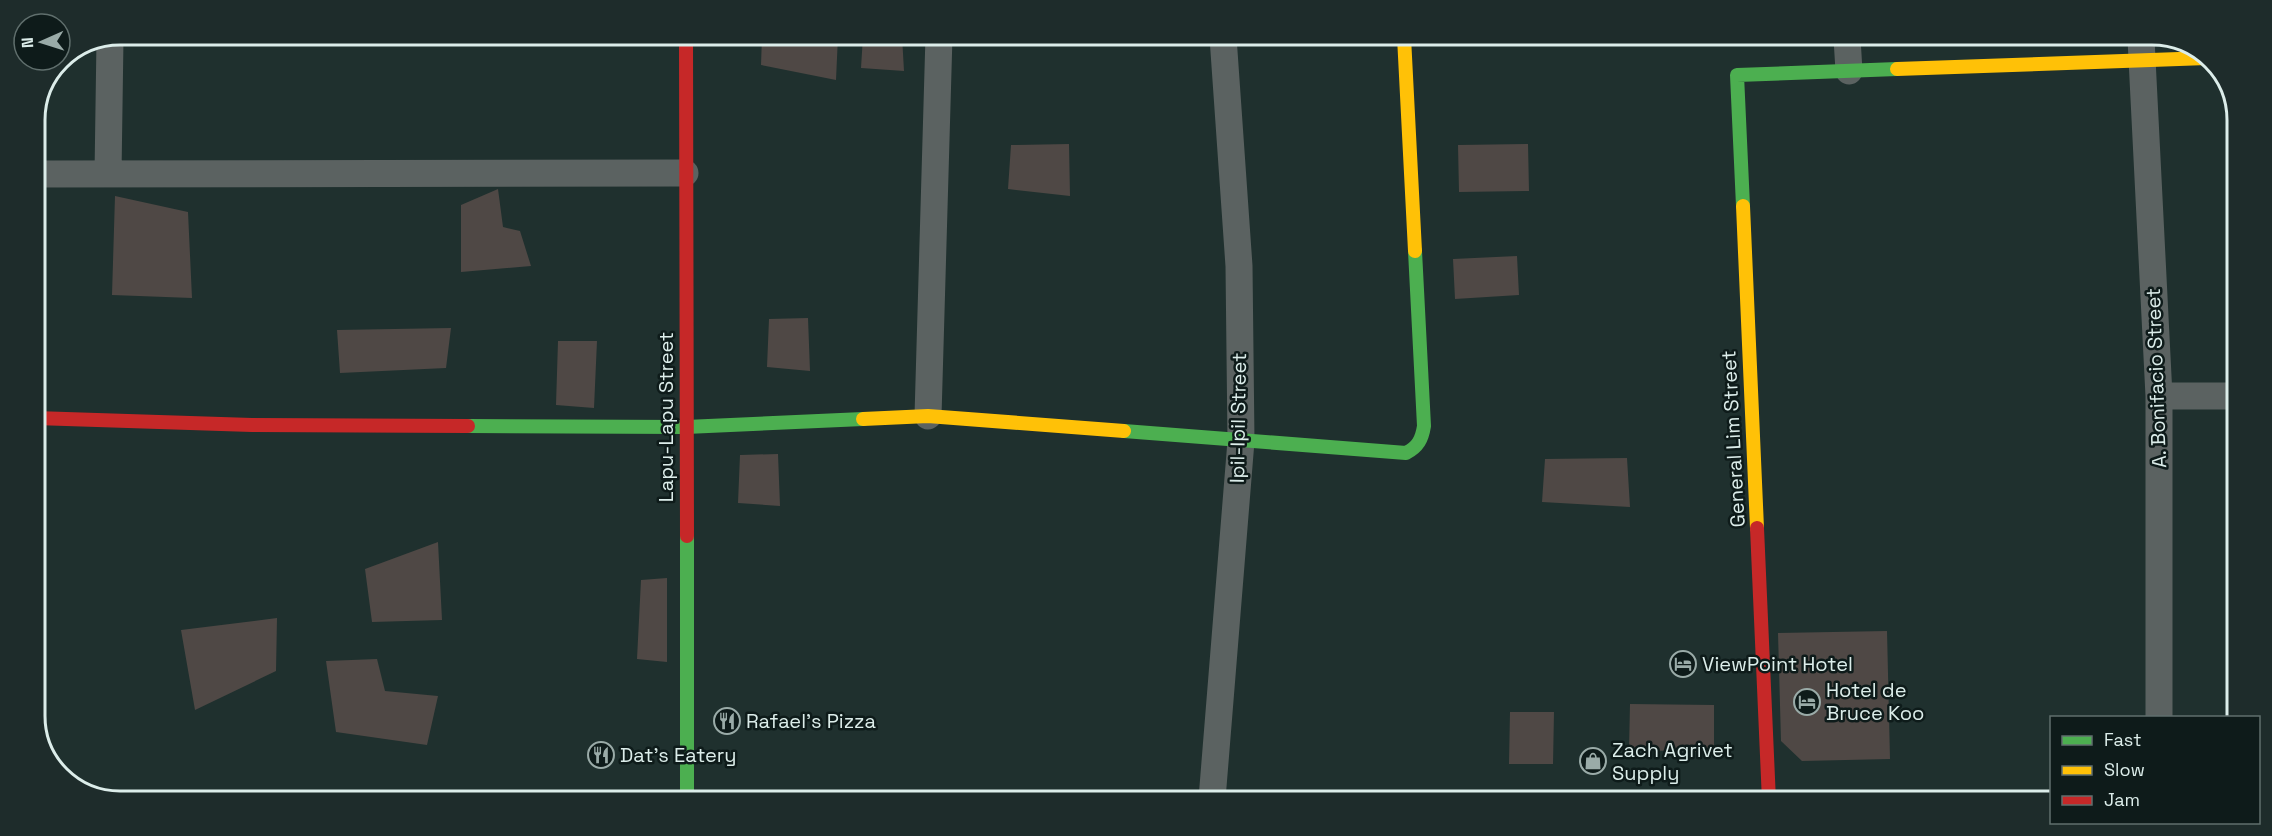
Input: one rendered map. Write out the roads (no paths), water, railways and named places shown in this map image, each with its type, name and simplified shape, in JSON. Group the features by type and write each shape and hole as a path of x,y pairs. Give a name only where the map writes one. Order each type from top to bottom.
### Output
{"street":[{"name":"Lapu-Lapu Street","path":"686,45 687,791"},
{"path":"928,416 939,45"},
{"name":"Ipil-Ipil Street","path":"1213,791 1241,441 1239,266 1224,45"},
{"path":"45,418 252,425 686,427 928,416 1395,454 1406,453 1417,448 1422,439 1404,45"},
{"path":"1847,45 1849,71 2142,49 2190,56"},
{"path":"108,174 110,46"},
{"name":"A. Bonifacio Street","path":"2142,49 2159,396 2159,716"},
{"name":"General Lim Street","path":"1769,791 1737,75 1849,71"},
{"path":"45,174 685,173"},
{"path":"2159,396 2227,396"}],"place":[{"name":"ViewPoint Hotel","path":"1683,664"},
{"name":"Hotel de Bruce Koo","path":"1807,702"},
{"name":"Rafael's Pizza","path":"727,721"},
{"name":"Dat's Eatery","path":"601,755"},
{"name":"Zach Agrivet Supply","path":"1593,761"}]}
